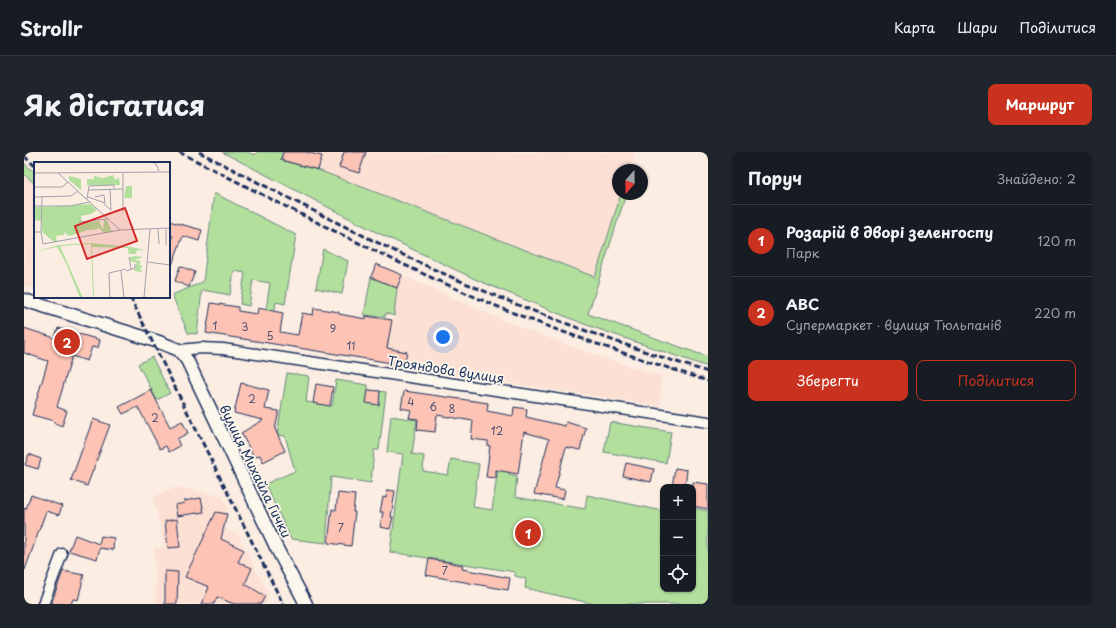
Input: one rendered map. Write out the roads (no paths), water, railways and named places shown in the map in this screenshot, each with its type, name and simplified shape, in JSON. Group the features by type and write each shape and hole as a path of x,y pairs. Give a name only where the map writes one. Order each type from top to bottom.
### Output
{"street":[{"path":"24,300 159,342 179,350"},
{"name":"Трояндова вулиця","path":"179,350 201,348 223,349 708,422"},
{"name":"вулиця Михайла Гички","path":"179,350 187,360 276,547 306,604"},
{"path":"44,604 62,554"}],"railway":[{"path":"179,152 363,245 475,297 561,331 708,381"},
{"path":"199,152 313,211 463,282 567,324 708,372"},
{"path":"24,156 34,165"},
{"path":"130,298 283,604"}],"place":[{"name":"ABC","path":"67,342"},
{"name":"Розарій в дворі зеленгоспу","path":"528,533"}]}
